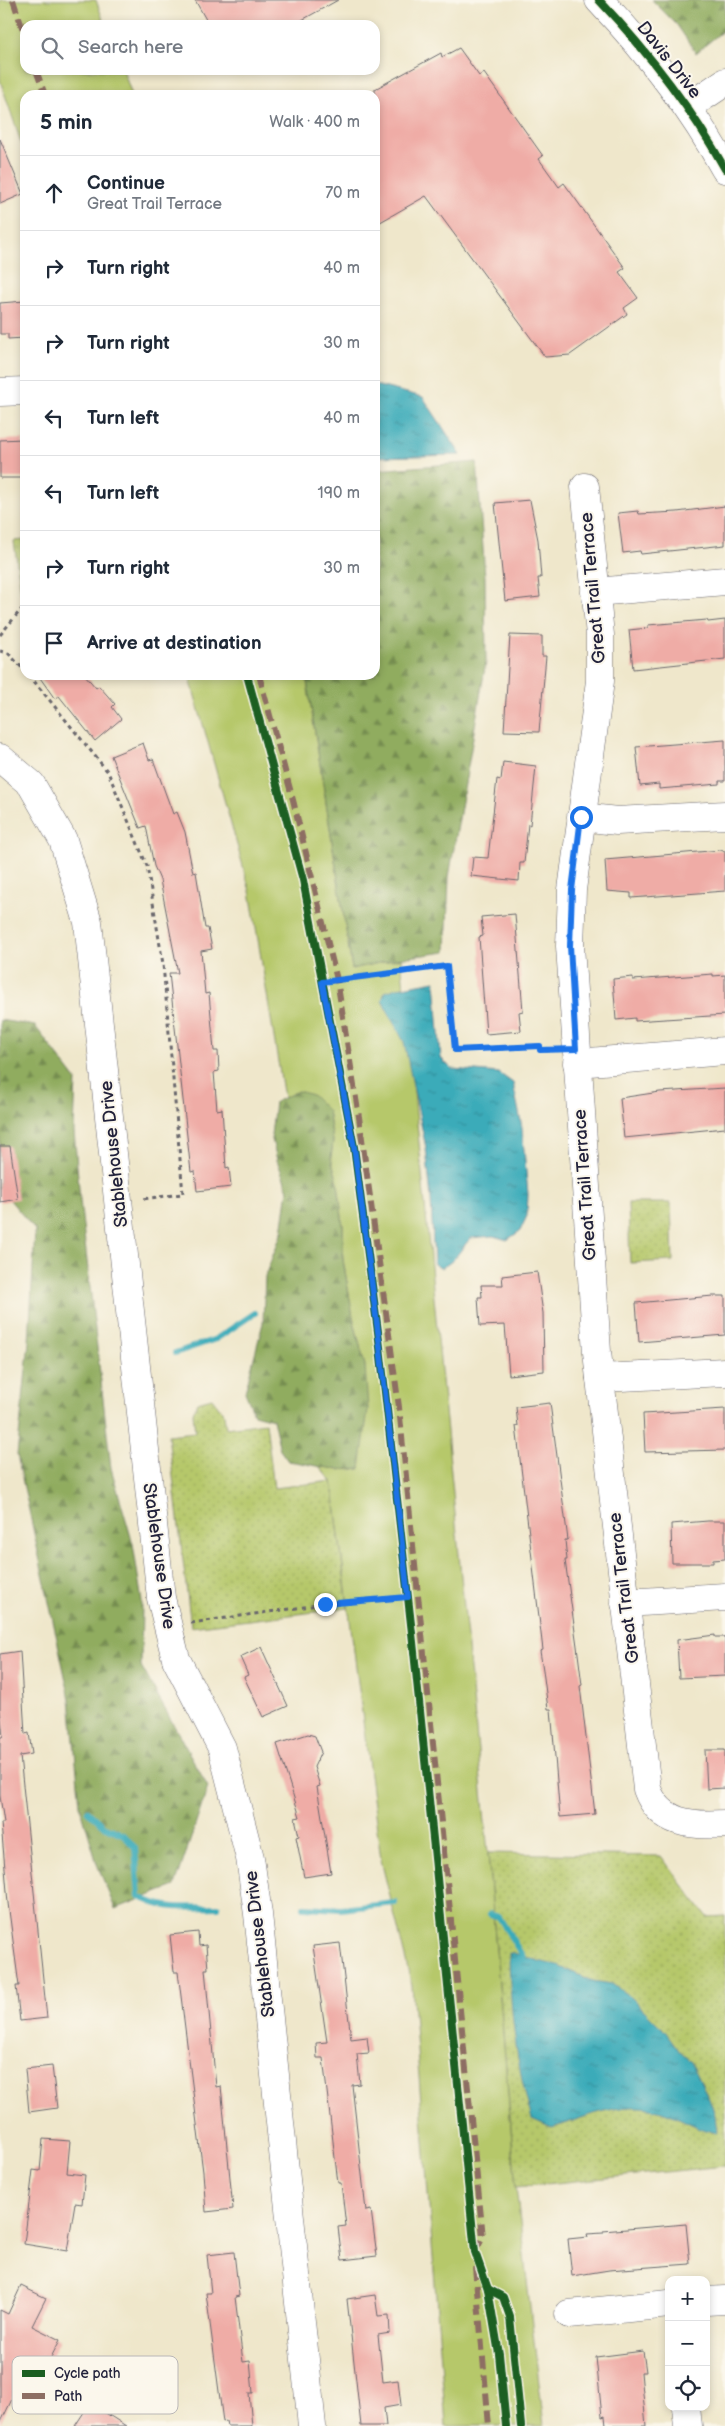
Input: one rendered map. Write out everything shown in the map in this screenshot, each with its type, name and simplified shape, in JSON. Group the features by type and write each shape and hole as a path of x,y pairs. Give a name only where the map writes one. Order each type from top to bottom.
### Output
{"street":[{"name":"Davis Drive","path":"599,0 629,31 688,107 725,169"},
{"path":"688,107 725,82"},
{"path":"0,392 20,391"},
{"name":"Great Trail Terrace","path":"584,488 600,635 600,681 572,890 570,946 600,1378 646,1790 650,1799 660,1809 681,1822 694,1826 725,1824"},
{"path":"595,592 725,581"},
{"name":"Stablehouse Drive","path":"0,758 30,784 63,840 88,922 161,1598 176,1659 222,1748 250,1858 258,1914 312,2426"},
{"path":"581,817 617,821 725,815"},
{"path":"577,1056 725,1051"},
{"path":"600,1378 725,1372"},
{"path":"625,1603 725,1597"},
{"path":"710,2301 725,2300"},
{"path":"569,2314 665,2304"},
{"path":"686,2411 688,2426"}],"path":[{"path":"0,636 20,611"},
{"path":"0,652 8,653 20,666"},
{"path":"33,680 108,772 147,866 163,964 183,1194 140,1200"},
{"path":"322,982 447,966 455,1050 540,1046 540,1050 577,1056"},
{"path":"321,973 324,992"},
{"path":"407,1587 409,1606"},
{"path":"186,1623 325,1604 408,1597"}],"green space":[{"path":"0,0 96,0 103,20 20,20 20,75 125,75 130,90 20,90 20,139 0,80"},
{"path":"652,0 725,0 725,29 696,53 677,25"},
{"path":"477,462 485,577 486,662 449,877 446,952 401,958 352,969 307,680 380,680 380,470"},
{"path":"20,540 20,584 14,541"},
{"path":"190,680 307,680 352,969 401,958 488,1853 516,2187 544,2426 446,2426 412,1986 381,1860 332,1481 317,1464 341,1471 365,1366 353,1317 343,1260 343,1226 338,1183 331,1158 333,1141 328,1111 298,1091 284,1098 250,891"},
{"path":"0,1020 35,1026 76,1080 74,1131 80,1200 111,1468 133,1544 142,1602 141,1666 208,1787 175,1886 115,1909 97,1864 80,1805 70,1699 17,1455 29,1342 35,1230 0,1188"},
{"path":"298,1091 312,1095 328,1111 333,1141 331,1158 338,1183 343,1226 343,1260 353,1317 365,1366 368,1409 360,1469 333,1469 288,1461 280,1450 273,1419 254,1414 245,1392 263,1323 265,1276 282,1232 288,1190 277,1160 271,1135 275,1102"},
{"path":"628,1203 671,1203 673,1261 630,1263"},
{"path":"212,1398 224,1414 226,1428 266,1423 274,1488 332,1481 348,1608 191,1627 168,1435 195,1432 193,1413 197,1402"},
{"path":"488,1853 661,1856 707,1917 725,1916 725,2166 516,2187"}],"water":[{"path":"380,386 423,397 461,455 380,457"},
{"path":"435,981 441,1058 452,1069 499,1073 513,1083 522,1127 528,1194 527,1216 520,1231 507,1240 493,1236 471,1238 450,1263 440,1268 434,1264 426,1148 404,1042 382,1000 385,992"},
{"path":"509,1953 558,1966 593,1981 612,1984 632,1998 665,2031 680,2052 691,2062 715,2115 717,2133 667,2113 638,2107 609,2110 552,2128 532,2119 526,2099 515,2037"}],"building":[{"path":"195,0 338,0 302,20 206,20"},
{"path":"459,48 479,76 484,73 543,156 539,159 559,187 564,183 625,268 619,272 638,298 624,308 627,314 570,355 545,357 426,196 380,222 380,90 375,89 441,53 442,57"},
{"path":"0,139 20,187 20,195 0,204"},
{"path":"20,301 20,338 8,339 8,334 0,334 0,303"},
{"path":"20,439 20,478 0,478 0,440"},
{"path":"530,500 538,540 541,578 538,578 540,597 505,601 495,503"},
{"path":"725,506 725,545 641,554 640,551 623,553 618,513 638,511 639,514 677,512"},
{"path":"707,620 708,622 725,620 725,659 633,669 629,630 648,628 648,625"},
{"path":"510,635 542,636 542,656 546,656 539,732 504,731"},
{"path":"42,680 89,680 96,688 99,686 115,704 112,707 121,719 95,741 59,696 55,699"},
{"path":"725,740 725,781 719,781 719,784 659,789 659,784 640,786 636,747"},
{"path":"143,743 149,760 153,759 173,814 177,812 185,832 193,873 196,872 205,928 208,928 212,949 201,951 205,994 209,993 214,1051 218,1051 219,1071 214,1072 217,1110 222,1109 226,1168 229,1167 231,1187 197,1191 195,1171 191,1172 169,973 178,973 160,880 154,866 146,826 140,828 111,756"},
{"path":"503,762 536,766 530,825 528,824 524,863 520,863 519,881 471,876 473,857 488,858 497,779 501,780"},
{"path":"721,850 725,852 725,891 631,898 631,893 607,891 605,860"},
{"path":"515,914 523,1011 519,1012 521,1031 486,1034 479,937 483,936 481,917"},
{"path":"713,974 713,976 725,975 725,1015 635,1021 635,1018 616,1020 613,979 633,977 633,980"},
{"path":"725,1088 725,1128 624,1138 620,1098 660,1092"},
{"path":"0,1146 10,1146 18,1199 0,1202"},
{"path":"537,1272 543,1313 544,1371 509,1375 505,1325 480,1326 478,1297 482,1297 481,1285 503,1285 502,1276"},
{"path":"725,1296 725,1335 639,1342 636,1303"},
{"path":"550,1403 568,1540 565,1540 567,1560 565,1560 582,1685 580,1686 595,1814 560,1817 551,1709 548,1709 540,1651 543,1650 516,1426 518,1426 516,1407"},
{"path":"725,1409 725,1450 645,1452 643,1414"},
{"path":"725,1521 725,1559 713,1560 713,1563 672,1563 671,1524"},
{"path":"715,1635 715,1637 725,1637 725,1676 679,1678 677,1640"},
{"path":"261,1647 288,1706 263,1717 244,1677 248,1675 240,1657"},
{"path":"20,1651 25,1734 29,1733 32,1754 20,1756 47,2018 20,2021 16,1986 19,1986 8,1903 1,1823 4,1823 0,1796 0,1737 3,1737 0,1709 0,1654"},
{"path":"308,1734 315,1736 321,1752 314,1767 320,1786 317,1787 331,1873 304,1877 296,1837 299,1836 295,1818 300,1817 277,1744"},
{"path":"705,1750 725,1750 725,1788 707,1789"},
{"path":"198,1932 199,1946 206,1945 208,1969 205,1969 216,2087 221,2086 233,2209 206,2212 203,2172 178,1972 174,1972 170,1935"},
{"path":"340,1943 351,2039 367,2037 369,2053 357,2054 360,2084 352,2085 366,2211 371,2210 377,2256 342,2260 338,2227 346,2226 341,2183 338,2183 323,2058 317,2058 316,2043 327,2042 313,1946"},
{"path":"52,2066 57,2108 29,2112 25,2069"},
{"path":"43,2139 70,2141 67,2173 85,2175 82,2204 75,2203 67,2251 24,2244 33,2170 40,2171"},
{"path":"686,2224 690,2264 609,2270 572,2276 568,2239 588,2237 587,2234 603,2233 603,2231"},
{"path":"234,2252 239,2296 235,2297 243,2362 250,2361 253,2393 249,2393 252,2426 227,2426 226,2421 223,2422 206,2293 211,2293 207,2255"},
{"path":"21,2286 46,2298 32,2326 60,2340 52,2356 12,2356 12,2399 0,2424 0,2310 8,2314"},
{"path":"375,2295 378,2316 389,2315 390,2333 378,2335 383,2382 398,2380 401,2405 384,2408 386,2426 361,2426 347,2299"},
{"path":"643,2351 646,2372 641,2372 646,2426 606,2426 605,2416 602,2417 596,2357"},
{"path":"83,2414 107,2414 126,2426 75,2426"}],"waterway":[{"path":"175,1353 216,1339 255,1313"},
{"path":"88,1811 104,1826 124,1835 135,1848 139,1896 148,1901 167,1906 218,1907"},
{"path":"304,1907 341,1909 395,1903"},
{"path":"490,1914 499,1917 523,1957"}],"marked path":[{"path":"13,0 20,21"},
{"path":"38,75 43,90"},
{"path":"260,680 293,800 337,980 359,1117 399,1407 483,2237 476,2250"},
{"path":"475,2267 489,2426"}],"cycle path":[{"path":"599,0 667,80 698,124 725,169"},
{"path":"248,680 303,880 354,1147 380,1347 413,1642 475,2252 488,2289 499,2354 506,2426"},
{"path":"488,2289 503,2297 510,2317 521,2426"}],"route":[{"path":"325,1604 408,1597 380,1347 354,1147 322,982 447,966 455,1050 540,1046 540,1050 576,1049 570,946 572,890 581,817"}]}
